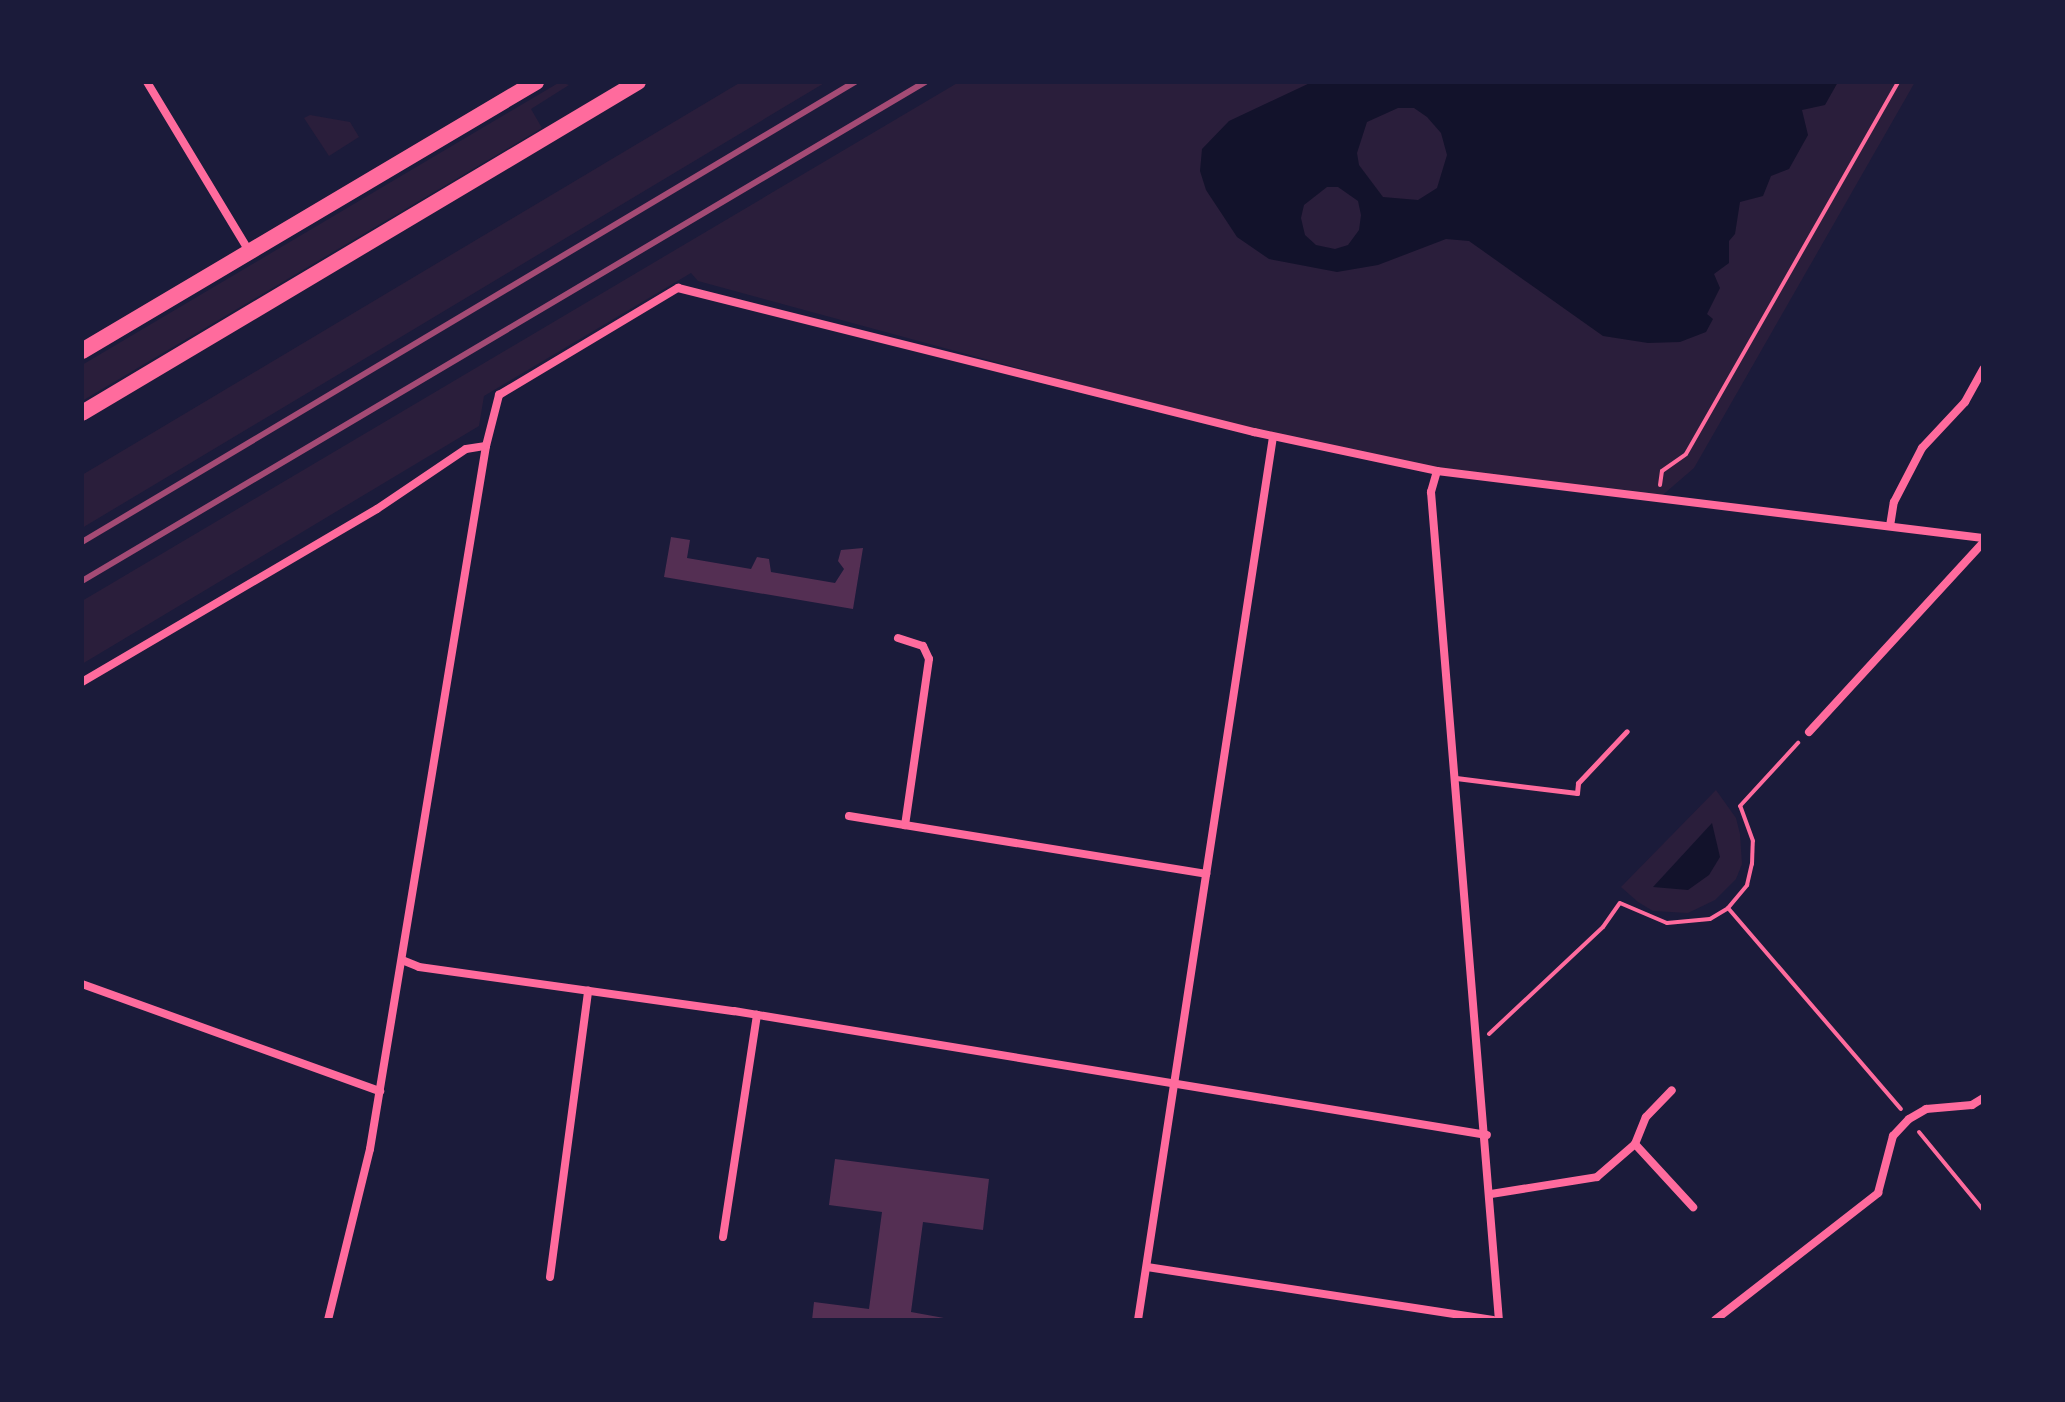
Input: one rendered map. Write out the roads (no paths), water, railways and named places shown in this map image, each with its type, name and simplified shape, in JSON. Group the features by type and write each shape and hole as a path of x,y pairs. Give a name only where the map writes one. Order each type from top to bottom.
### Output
{"main road":[{"path":"82,351 536,82"},
{"path":"82,413 638,82"}],"street":[{"path":"147,82 249,251"},
{"path":"328,1320 380,1091 486,446 499,395 678,288 1273,437 1437,471 1890,526 1983,541"},
{"path":"1890,526 1894,502 1922,448 1965,402 1983,369"},
{"path":"1138,1320 1273,437"},
{"path":"82,682 377,509 466,449 486,446"},
{"path":"1437,471 1431,492 1487,1135 1499,1320"},
{"path":"1809,732 1983,541"},
{"path":"898,638 923,646 929,659 905,825"},
{"path":"849,816 1206,874"},
{"path":"402,960 1487,1135"},
{"path":"82,984 380,1091"},
{"path":"550,1277 588,991"},
{"path":"723,1237 757,1015"},
{"path":"1491,1194 1597,1177 1635,1144 1646,1117 1672,1090"},
{"path":"1715,1320 1878,1193 1893,1136 1909,1119 1945,1103 1972,1105 1983,1098"},
{"path":"1635,1144 1693,1207"},
{"path":"1147,1267 1493,1320"}],"lane":[{"path":"1456,778 1577,793 1578,783 1627,731"}],"railway":[{"path":"82,542 855,82"},
{"path":"82,581 925,82"}]}
